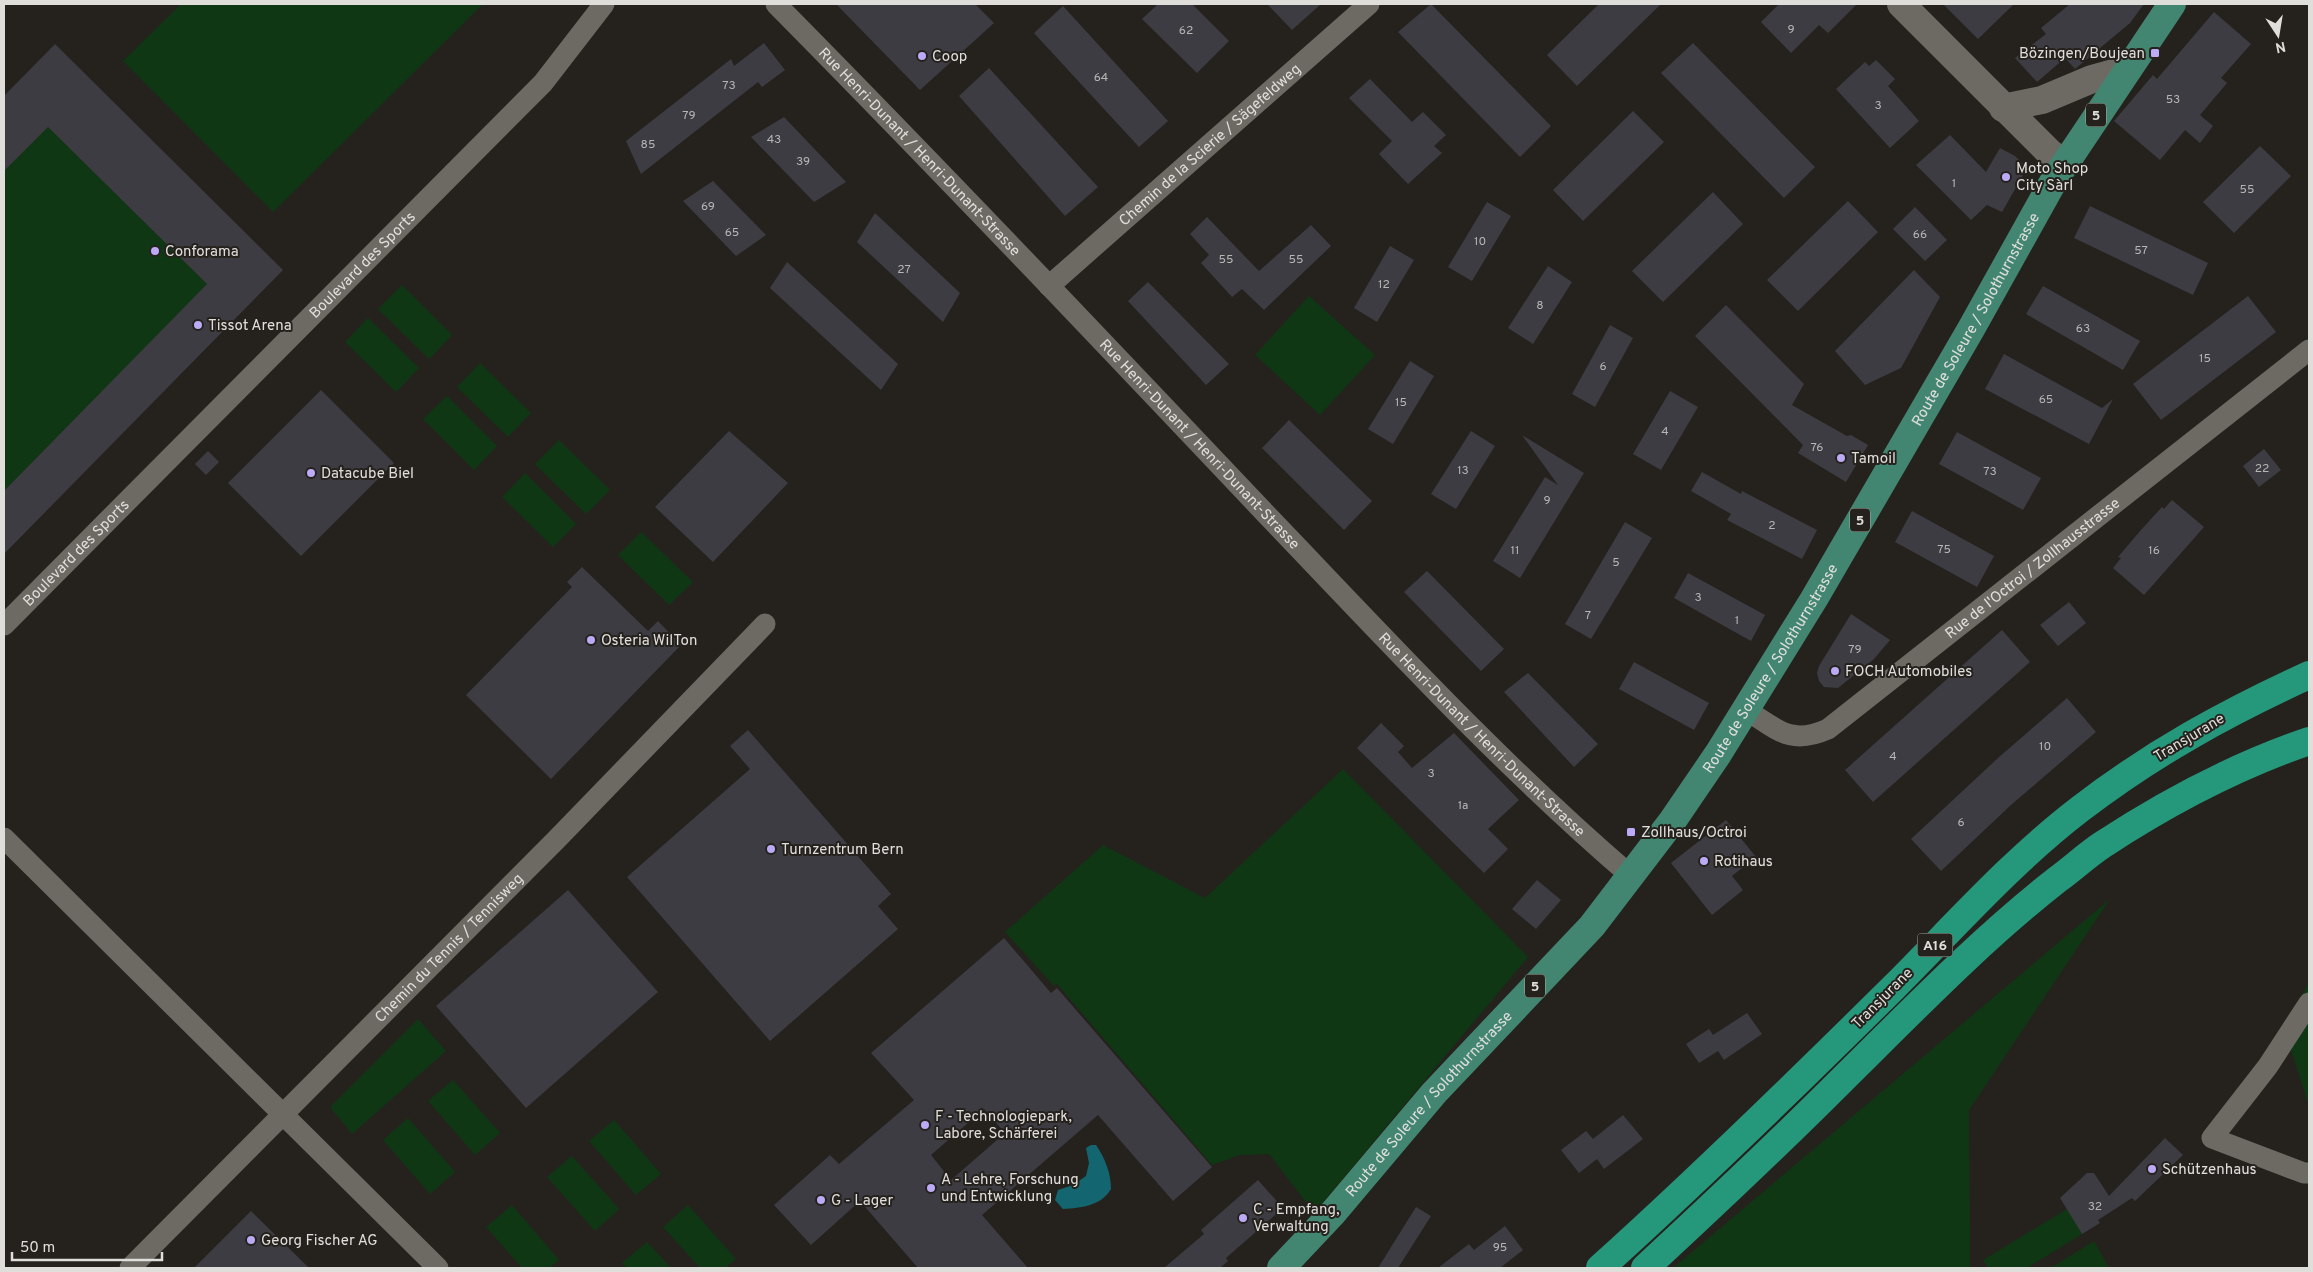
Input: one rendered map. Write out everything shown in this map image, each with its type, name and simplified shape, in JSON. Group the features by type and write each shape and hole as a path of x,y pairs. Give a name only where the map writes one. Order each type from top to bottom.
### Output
{"highway":[{"name":"Transjurane","path":"1600,1268 1792,1088 2010,870 2078,811 2131,772 2185,738 2241,706 2309,675"},
{"name":"Transjurane","path":"1645,1268 1780,1142 1937,986 2040,894 2101,846 2164,808 2224,776 2279,751 2309,741"}],"main road":[{"name":"Route de Soleure / Solothurnstrasse","path":"1281,1268 1332,1214 1434,1093 1592,926 1673,820 1746,710 1814,599 2066,162 2172,4"}],"street":[{"name":"Boulevard des Sports","path":"4,625 543,83 604,4"},
{"name":"Rue Henri-Dunant / Henri-Dunant-Strasse","path":"776,4 1515,772 1630,876"},
{"name":"Chemin de la Scierie / Sägefeldweg","path":"1049,286 1370,4"},
{"path":"1901,4 2003,108 2052,154 2066,162"},
{"path":"2003,108 2042,100 2108,73 2128,69"},
{"name":"Rue de l'Octroi / Zollhausstrasse","path":"1746,710 1792,736 1817,734 1828,730 2309,350"},
{"name":"Chemin du Tennis / Tennisweg","path":"130,1268 556,840 765,624"},
{"path":"4,838 438,1268"},
{"path":"2309,1003 2268,1066 2212,1138 2304,1173 2309,1173"}],"green space":[{"path":"181,4 483,4 273,212 123,61"},
{"path":"48,127 207,284 4,491 4,171"},
{"path":"402,285 452,335 429,359 378,309"},
{"path":"1309,296 1375,355 1320,415 1255,355"},
{"path":"368,318 419,368 396,392 345,342"},
{"path":"480,363 531,413 508,437 457,387"},
{"path":"447,396 497,446 474,470 423,419"},
{"path":"559,440 610,490 586,514 535,464"},
{"path":"525,473 576,524 553,547 502,497"},
{"path":"641,532 693,582 669,605 618,555"},
{"path":"1343,769 1528,957 1314,1213 1269,1154 1240,1155 1212,1165 1057,984 1054,986 1005,932 1103,845 1205,898"},
{"path":"2110,899 1969,1110 1970,1268 1673,1268"},
{"path":"2309,982 2309,1106 2284,1028"},
{"path":"418,1019 446,1051 352,1134 330,1107"},
{"path":"453,1080 500,1133 475,1155 428,1101"},
{"path":"408,1118 455,1172 430,1194 383,1140"},
{"path":"614,1120 661,1174 636,1195 589,1141"},
{"path":"572,1156 619,1209 595,1231 547,1177"},
{"path":"512,1205 559,1260 549,1268 522,1268 486,1227"},
{"path":"688,1205 736,1259 725,1268 700,1268 663,1227"},
{"path":"2067,1209 2082,1234 2027,1268 1988,1268 1983,1260"},
{"path":"2094,1241 2109,1268 2051,1268"},
{"path":"647,1242 671,1268 627,1268 622,1263"}],"water":[{"path":"1096,1145 1105,1160 1109,1171 1111,1189 1107,1195 1096,1203 1083,1207 1063,1209 1055,1200 1058,1190 1073,1185 1086,1176 1089,1163 1086,1148"}],"building":[{"name":"Coop","path":"836,4 975,4 994,23 920,90"},
{"path":"1158,4 1192,4 1229,41 1197,73 1142,19"},
{"path":"1267,4 1321,4 1292,30"},
{"path":"1431,4 1551,126 1520,157 1398,32"},
{"path":"1599,4 1661,4 1577,86 1547,55"},
{"path":"1779,4 1857,4 1828,33 1819,25 1791,53 1761,22"},
{"path":"1943,4 2014,4 1978,39"},
{"path":"2070,4 2144,4 2130,23 2075,69 2065,58 2037,82 2015,58 2046,34 2041,28"},
{"path":"1063,6 1168,121 1139,147 1034,33"},
{"path":"2214,12 2251,44 2221,78 2227,83 2200,115 2213,126 2200,143 2185,130 2160,160 2114,121 2153,75 2157,79"},
{"path":"764,43 785,70 762,87 758,82 641,174 626,141 731,59 734,66"},
{"path":"1693,43 1815,167 1784,198 1661,73"},
{"name":"Tissot Arena","path":"55,44 283,270 4,554 4,491 207,284 48,127 4,171 4,96"},
{"path":"1876,60 1895,79 1888,86 1919,121 1890,148 1836,89 1865,62 1869,66"},
{"path":"989,68 1098,187 1065,216 959,96"},
{"path":"1370,79 1412,122 1423,112 1446,135 1434,146 1442,153 1408,184 1379,154 1392,141 1349,98"},
{"path":"1633,111 1664,142 1583,221 1553,190"},
{"path":"784,117 846,182 814,202 751,137"},
{"path":"1950,135 1986,172 2000,148 2015,156 2027,168 2002,212 1987,205 1971,220 1916,165"},
{"path":"2260,146 2291,176 2234,233 2203,202"},
{"path":"713,181 766,235 736,256 683,201"},
{"path":"1713,192 1743,224 1663,302 1632,271"},
{"path":"1848,201 1878,232 1798,311 1767,280"},
{"path":"1487,202 1511,216 1472,281 1448,267"},
{"path":"2090,206 2208,263 2193,295 2074,238"},
{"path":"1915,207 1947,240 1925,261 1893,229"},
{"path":"875,213 960,293 943,322 857,242"},
{"path":"1207,217 1259,271 1311,225 1331,246 1264,310 1242,289 1232,297 1201,263 1209,255 1190,234"},
{"path":"1390,246 1414,260 1377,322 1354,308"},
{"path":"787,262 898,364 881,390 770,288"},
{"path":"1548,266 1572,282 1533,344 1508,328"},
{"path":"1914,270 1940,297 1901,368 1865,385 1835,351"},
{"path":"1148,282 1229,364 1206,385 1128,301"},
{"path":"2043,286 2140,341 2123,370 2026,314"},
{"path":"2248,296 2276,332 2161,420 2133,384"},
{"path":"1726,305 1804,384 1792,405 1847,436 1851,435 1868,445 1846,482 1798,453 1803,445 1695,336"},
{"path":"1610,325 1633,338 1595,407 1572,394"},
{"path":"2004,354 2102,408 2113,399 2089,444 1985,389"},
{"path":"1410,361 1434,376 1393,444 1368,429"},
{"name":"Datacube Biel","path":"321,390 394,463 301,556 228,483"},
{"path":"1670,391 1698,407 1661,470 1633,454"},
{"path":"1289,420 1372,501 1344,530 1262,448"},
{"path":"729,431 788,483 713,562 655,507"},
{"path":"1471,431 1495,446 1456,509 1431,494"},
{"path":"1957,432 2041,478 2023,510 1939,464"},
{"path":"1522,435 1584,473 1520,578 1493,561 1545,477 1558,485"},
{"path":"2264,449 2281,470 2259,487 2243,466"},
{"path":"208,451 219,462 206,475 195,464"},
{"path":"1702,472 1741,494 1742,491 1817,530 1802,559 1727,520 1731,514 1691,491"},
{"path":"2172,500 2204,527 2144,595 2113,568 2121,558 2118,557 2141,530 2162,507 2164,509"},
{"path":"1912,511 1994,556 1977,587 1895,542"},
{"path":"1625,522 1652,538 1591,639 1565,624"},
{"path":"582,567 648,631 658,621 681,645 551,779 466,695 572,587 567,582"},
{"path":"1427,571 1504,649 1481,671 1404,592"},
{"path":"1688,573 1765,615 1751,641 1674,598"},
{"path":"2069,602 2086,623 2058,646 2040,625"},
{"path":"1851,614 1890,640 1874,659 1838,688 1824,687 1819,681 1817,673 1819,666"},
{"path":"2002,630 2030,662 1873,802 1845,770"},
{"path":"1634,662 1709,703 1694,730 1619,689"},
{"path":"1528,673 1598,744 1574,767 1504,692"},
{"path":"2067,698 2096,732 2011,805 1941,871 1911,839 1998,758"},
{"path":"1381,723 1404,746 1398,752 1412,768 1454,733 1519,800 1488,829 1508,849 1484,873 1357,748"},
{"name":"Turnzentrum Bern","path":"748,730 891,894 878,906 898,929 770,1041 627,877 750,769 730,746"},
{"path":"1726,820 1756,857 1732,876 1743,890 1712,915 1671,863"},
{"path":"1537,880 1561,900 1536,929 1512,909"},
{"path":"568,890 658,992 526,1108 436,1006"},
{"path":"1004,938 1051,993 1057,988 1212,1167 1173,1201 1098,1115 982,1215 1028,1268 918,1268 860,1201 811,1245 774,1205 830,1155 839,1164 914,1100 871,1053","holes":["984,1109 1005,1133 951,1180 931,1155"]},
{"path":"1747,1013 1762,1034 1724,1060 1718,1051 1699,1063 1686,1044 1709,1029 1713,1035"},
{"path":"1623,1115 1643,1139 1604,1169 1597,1159 1579,1173 1561,1150 1586,1131 1593,1139"},
{"path":"2165,1138 2183,1155 2135,1201 2132,1198 2098,1220 2100,1223 2082,1234 2060,1198 2087,1173 2094,1173 2109,1196"},
{"name":"C - Empfang, Verwaltung","path":"1258,1180 1283,1208 1226,1258 1228,1261 1220,1268 1164,1268 1204,1234 1201,1230"},
{"path":"1416,1207 1431,1216 1398,1268 1378,1268"},
{"name":"Georg Fischer AG","path":"251,1211 309,1268 194,1268"},
{"path":"1505,1226 1523,1250 1500,1268 1438,1268 1469,1244 1474,1250"}],"place":[{"name":"Bözingen/Boujean","path":"2155,53"},
{"name":"Coop","path":"922,56"},
{"name":"Moto Shop City Sàrl","path":"2006,177"},
{"name":"Conforama","path":"155,251"},
{"name":"Tissot Arena","path":"198,325"},
{"name":"Tamoil","path":"1841,458"},
{"name":"Datacube Biel","path":"311,473"},
{"name":"Osteria WilTon","path":"591,640"},
{"name":"FOCH Automobiles","path":"1835,671"},
{"name":"Zollhaus/Octroi","path":"1631,832"},
{"name":"Turnzentrum Bern","path":"771,849"},
{"name":"Rotihaus","path":"1704,861"},
{"name":"F - Technologiepark, Labore, Schärferei","path":"925,1125"},
{"name":"Schützenhaus","path":"2152,1169"},
{"name":"A - Lehre, Forschung und Entwicklung","path":"931,1188"},
{"name":"G - Lager","path":"821,1200"},
{"name":"C - Empfang, Verwaltung","path":"1243,1218"},
{"name":"Georg Fischer AG","path":"251,1240"}]}
